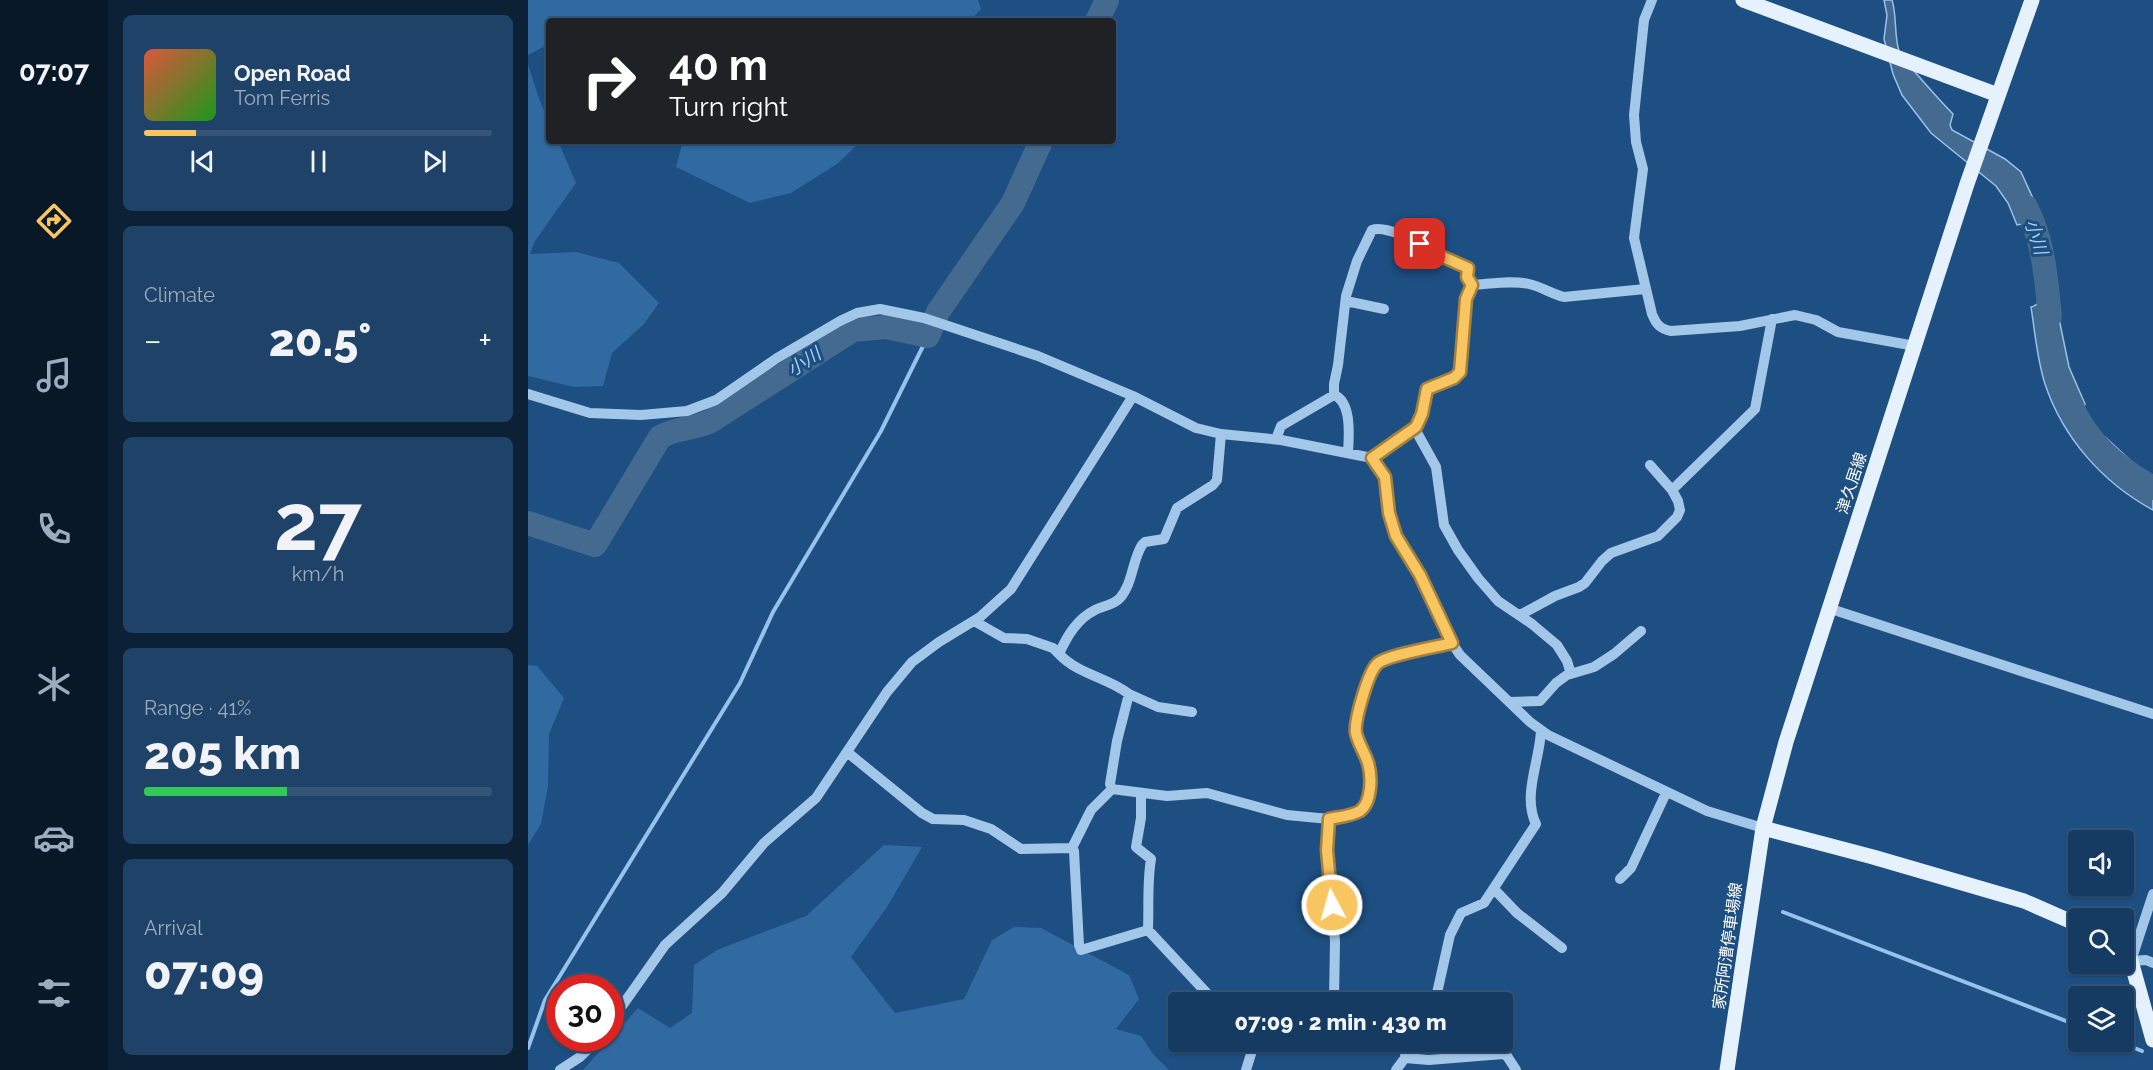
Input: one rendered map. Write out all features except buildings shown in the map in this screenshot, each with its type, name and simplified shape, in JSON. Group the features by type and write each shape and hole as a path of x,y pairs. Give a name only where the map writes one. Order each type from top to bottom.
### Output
{"main road":[{"path":"1743,0 1998,95 2032,0"},
{"name":"津久居線","path":"1763,828 1786,742 1828,608 1998,95"},
{"path":"1763,828 2024,901 2068,919"},
{"name":"家所阿漕停車場線","path":"1727,1070 1763,828"},
{"path":"2132,974 2153,1040"}],"street":[{"path":"1652,0 1644,20 1634,115 1636,142 1643,168 1634,238 1645,289 1656,323 1671,331 1740,326 1795,315 1816,320 1838,332 1915,346"},
{"path":"1334,395 1346,296 1357,261 1372,230 1377,229 1406,237 1443,257 1467,266 1467,277 1472,285"},
{"path":"1472,285 1522,283 1540,287 1551,294 1564,297 1645,289"},
{"path":"1372,458 1415,429 1422,414 1427,389 1454,378 1460,372 1466,299 1472,285"},
{"path":"1346,302 1384,309"},
{"path":"528,394 590,413 641,415 687,411 716,400 777,358 840,321 857,313 880,309 924,318 1038,356 1133,396 1196,428 1221,434 1276,439 1372,458 1385,477 1389,513 1396,536 1420,575 1452,643 1460,655 1530,723 1666,793 1707,811 1763,828"},
{"path":"1672,490 1755,409 1772,319"},
{"path":"1276,439 1281,426 1334,395"},
{"path":"1334,395 1339,397 1346,406 1348,453"},
{"path":"624,1003 665,945 722,893 764,843 810,805 887,692 912,662 974,621 1011,589 1133,396"},
{"path":"1415,429 1437,467 1444,525 1448,534 1478,578 1498,601 1513,613 1520,615 1557,645 1567,661 1571,674"},
{"path":"1059,654 1079,622 1089,614 1119,599 1129,582 1142,545 1145,542 1164,539 1177,508 1213,485 1217,480 1221,434"},
{"path":"1520,615 1585,583 1596,567 1611,553 1658,536 1677,517 1680,510 1678,501 1672,490 1650,465"},
{"path":"1828,608 2153,714"},
{"path":"974,621 1004,638 1027,639 1053,648 1079,670 1158,707 1192,712"},
{"path":"1510,702 1539,701 1556,683 1571,674 1594,667 1614,654 1641,631"},
{"path":"1112,789 1167,796 1207,793 1281,814 1329,819 1359,812 1364,807 1368,794 1369,765 1356,733 1364,688 1377,664 1392,656 1452,643"},
{"path":"1112,789 1110,784 1116,741 1129,694"},
{"path":"1437,992 1448,944 1456,921 1461,913 1484,903 1536,824 1530,801 1540,752 1541,730"},
{"path":"847,752 922,813 933,819 969,821 991,829 1021,849 1072,848"},
{"path":"1112,789 1091,810 1072,848 1078,939 1081,950 1148,930"},
{"path":"1141,793 1141,818 1136,847 1152,860 1147,882 1148,930 1206,992"},
{"path":"1620,879 1631,868 1666,793"},
{"path":"1329,819 1327,850 1335,941 1333,992"},
{"path":"1494,889 1517,913 1562,948"},
{"path":"2134,940 2153,894"},
{"path":"2134,958 2153,963"},
{"path":"560,1070 585,1052"},
{"path":"1246,1070 1252,1052"},
{"path":"1395,1070 1405,1058 1405,1052"},
{"path":"1405,1058 1429,1060 1503,1054 1507,1056 1516,1070"}],"shaded area":[{"path":"528,0 978,0 981,9 973,18 546,18 546,46 528,55"},
{"path":"1884,0 1892,0 1899,51 1953,114 1950,125 1952,130 2005,159 2021,172 2046,235 2057,309 2069,367 2085,404 2082,415 2083,427 2093,440 2098,442 2105,437 2142,471 2153,477 2153,510 2118,487 2102,473 2062,423 2042,375 2031,307 2038,303 2046,287 2047,267 2042,247 2032,231 2022,224 2017,225 2008,203 1996,186 1931,133 1902,95 1893,74 1884,39 1887,15"},
{"path":"528,64 546,115 546,144 559,144 576,183 535,241 530,254 576,252 619,263 659,303 644,324 612,353 603,386 574,387 528,376"},
{"path":"682,144 858,144 837,164 791,193 750,203 676,167"},
{"path":"528,665 537,666 564,698 549,734 548,786 541,824 528,845"},
{"path":"884,845 922,847 887,907 851,957 895,1013 964,999 992,940 1014,927 1041,928 1129,975 1139,999 1116,1029 1141,1036 1153,1054 1169,1070 583,1070 599,1052 624,1052 624,1024 638,1008 670,1028 692,1013 694,965 717,950 806,916"}],"waterway":[{"name":"小川","path":"1098,18 1107,0"},
{"name":"小川","path":"528,523 595,545 660,437 711,421 853,330 886,327 928,336 938,312 1013,203 1040,144"},
{"name":"小川","path":"2026,207 2037,233 2050,316"},
{"path":"528,1048 545,1000 740,683 773,612 881,431 928,336"},
{"name":"小川","path":"2070,402 2085,429 2104,452 2153,488"},
{"path":"1783,912 2068,1022"},
{"path":"2134,1048 2142,1051"}],"route":[{"path":"1332,905 1327,850 1329,819 1359,812 1364,807 1370,784 1369,765 1356,733 1364,688 1377,664 1383,660 1452,643 1420,575 1396,536 1389,513 1385,477 1372,458 1415,429 1420,421 1427,389 1454,378 1460,372 1466,299 1472,285 1467,277 1468,268 1420,244"}]}
